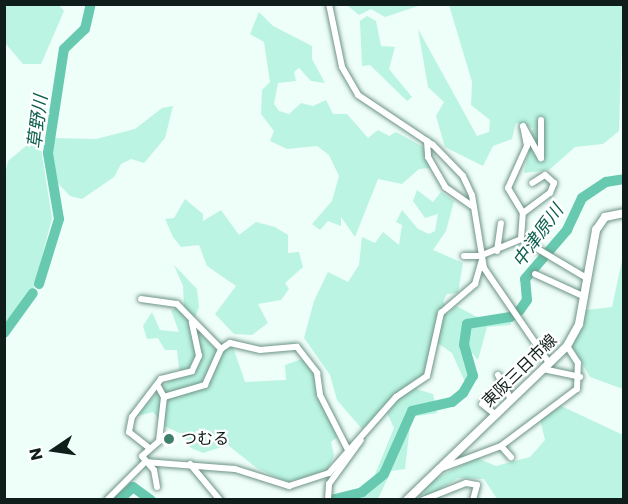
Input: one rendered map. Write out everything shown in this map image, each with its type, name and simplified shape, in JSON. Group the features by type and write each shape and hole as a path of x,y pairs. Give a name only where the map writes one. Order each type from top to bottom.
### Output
{"main road":[{"name":"東阪三日市線","path":"407,500 567,346 585,297 598,225 624,213"}],"street":[{"path":"329,4 353,90 370,107 427,141 457,167 472,206 481,258 508,307 546,366 580,377"},
{"path":"521,239 523,213 508,188 527,146 524,126 541,158 541,120"},
{"path":"427,141 445,187 472,206"},
{"path":"523,213 550,193 554,183 545,175 532,183"},
{"path":"497,251 501,223"},
{"path":"521,239 588,279"},
{"path":"464,256 481,258 521,239"},
{"path":"145,462 190,464 248,471 294,486 329,473 396,397 428,376 441,313 475,284 481,258"},
{"path":"535,274 585,297"},
{"path":"555,289 565,288"},
{"path":"141,298 177,304 191,321 222,350"},
{"path":"148,447 128,428 164,377 188,376 199,358 191,321"},
{"path":"164,397 206,385 222,350 230,344 260,350 297,347 317,373 323,401 348,450"},
{"path":"436,471 501,446 577,389 580,377 567,346"},
{"path":"498,375 512,399"},
{"path":"148,447 159,441 164,397 158,386"},
{"path":"482,404 495,414"},
{"path":"328,499 329,484 354,456 362,435"},
{"path":"501,446 511,457"},
{"path":"106,500 145,462 148,447"},
{"path":"145,462 154,470 157,487"},
{"path":"190,464 220,500"},
{"path":"423,500 466,483 477,485 473,500"}],"green space":[{"path":"4,5 59,5 64,11 41,64 23,64 5,43"},
{"path":"347,5 421,5 385,17 371,9 359,15"},
{"path":"449,5 623,5 619,131 603,144 575,147 549,170 524,173 533,128 516,123 512,139 493,146 483,166 445,147 436,116 444,102 428,87 418,29 477,136 489,132 490,120 471,105 472,82"},
{"path":"259,12 273,26 312,46 312,59 325,83 311,81 299,68 294,72 296,81 278,83 274,104 279,111 289,114 301,103 313,106 326,100 333,114 347,114 368,138 378,130 389,136 396,132 425,148 431,168 419,169 402,184 378,179 355,237 341,217 341,226 328,221 320,230 312,224 332,201 339,176 329,155 317,146 287,149 270,141 274,131 261,114 262,90 270,82 264,42 250,34"},
{"path":"367,16 376,21 381,46 395,47 389,69 412,97 407,101 370,65 362,66 360,21"},
{"path":"173,106 165,138 144,163 131,159 121,164 114,177 82,199 70,196 51,176 51,138 96,139 135,129 162,108"},
{"path":"40,143 52,218 34,288 5,329 5,174 8,161 26,146"},
{"path":"417,190 433,202 441,192 454,201 446,231 433,250 463,263 458,293 447,294 443,301 448,314 456,306 485,321 510,320 511,325 487,327 478,360 472,353 466,358 471,375 465,382 452,353 435,341 429,368 416,389 433,394 437,413 411,417 405,469 391,471 378,499 321,499 355,497 369,489 394,428 387,413 362,429 337,400 330,375 304,338 314,301 328,272 348,282 359,265 362,237 375,243 383,232 399,245 402,225 396,222 402,210 418,229 429,234 435,231 438,214 425,218 413,201"},
{"path":"185,199 203,214 203,221 221,210 239,235 256,222 275,227 288,235 288,253 299,252 303,267 285,283 289,289 281,300 258,304 268,323 252,335 234,334 215,314 236,286 207,266 199,245 181,247 173,237 165,219 174,218"},
{"path":"623,256 623,389 590,377 571,345 586,310 612,307"},
{"path":"174,265 197,289 199,307 192,325 217,351 233,347 245,382 286,380 285,365 302,359 315,374 316,392 338,436 331,442 334,456 327,471 288,482 258,469 228,445 203,453 191,448 184,435 164,426 153,412 134,417 169,381 180,378 177,350 165,350 158,338 147,339 143,326 152,312 160,330 179,332 171,310 184,306 183,286"},
{"path":"559,405 623,435 623,499 497,499 484,479 458,478 440,489 442,499 426,499 424,489 432,480 477,458 496,466 530,457 545,440 540,419"}],"waterway":[{"name":"草野川","path":"39,284 59,219 48,153 64,49 85,29 90,7"},
{"name":"中津原川","path":"331,500 362,492 384,474 412,411 452,402 463,393 473,376 464,345 467,324 510,317 520,310 527,300 525,279 567,230 582,198 606,182 624,179"},
{"name":"草野川","path":"4,333 33,293"},
{"name":"中津原川","path":"119,500 133,487 151,500"}],"place":[{"name":"つむる","path":"169,439"}]}
